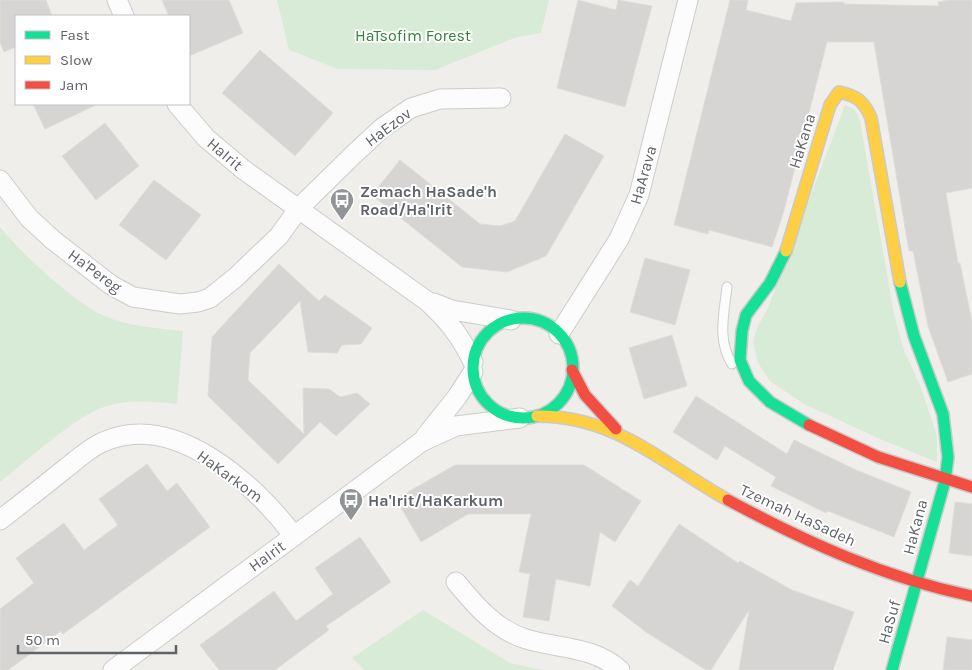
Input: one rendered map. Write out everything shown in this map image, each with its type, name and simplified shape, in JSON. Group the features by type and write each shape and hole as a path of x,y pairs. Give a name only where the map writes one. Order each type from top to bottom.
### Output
{"street":[{"path":"117,0 124,15"},
{"name":"HaArava","path":"559,334 619,239 639,195 688,0"},
{"name":"HaKana","path":"747,380 740,362 746,315 775,275 786,250 830,105 839,92 854,95 865,102 872,118 906,312 916,347 943,409 949,434 949,463 917,582"},
{"name":"HaEzov","path":"299,208 382,128 411,108 440,99 501,98"},
{"name":"HaIrit","path":"178,105 206,138 244,170 427,301 449,322 462,340 473,367 457,397 422,442"},
{"name":"Ha'Pereg","path":"0,180 29,218 53,240 111,285 133,297 180,304 198,302 210,298 235,278 279,236 299,208"},
{"name":"HaIrit","path":"427,301 452,310 511,320"},
{"path":"528,318 545,323 559,334 571,357 572,370 570,385 562,399 551,409 529,417 506,415 488,403 476,386 473,367 477,348 485,335 497,325 511,320 528,318"},
{"name":"Tzemah HaSadeh","path":"572,370 586,395 623,436"},
{"path":"747,380 798,421 860,451 945,481 972,487"},
{"name":"Tzemah HaSadeh","path":"529,417 565,416 586,421 623,436 716,494 819,546 917,582 972,596"},
{"name":"HaIrit","path":"113,670 422,442 456,426 529,417"},
{"name":"HaKarkom","path":"0,520 103,442 133,434 161,435 186,444 215,460 274,509 294,536"},
{"path":"456,582 483,614 506,630 526,639 592,653 612,663 620,670"},
{"name":"HaSuf","path":"892,670 917,582"}],"lane":[{"path":"727,287 722,336 725,353 734,368 747,380"}],"green space":[{"name":"HaTsofim Forest","path":"277,0 549,0 541,33 517,37 435,70 338,69 289,50"},
{"path":"845,105 855,110 860,121 894,314 904,351 920,385 937,436 937,462 880,439 804,404 770,381 758,363 753,342 757,328 768,308"},
{"path":"0,227 49,276 93,310 124,323 183,331 177,404 124,402 95,411 67,428 0,482"},
{"path":"423,610 510,663 543,670 365,670 352,658"}],"building":[{"path":"0,0 46,0 52,15 15,15 15,47 4,52 0,42"},
{"path":"162,0 229,0 243,33 190,56 190,15 169,15"},
{"path":"578,0 616,10 618,0 652,6 625,107 557,88"},
{"path":"730,0 748,0 746,10 791,21 796,3 844,2 844,4 939,6 938,2 972,0 972,188 946,193 958,263 960,263 972,322 972,374 948,382 928,326 913,251 909,251 874,42 827,42 783,214 772,247 709,230 708,234 674,225"},
{"path":"260,50 333,113 295,156 222,93"},
{"path":"33,105 96,105 45,129"},
{"path":"105,123 139,166 96,200 62,156"},
{"path":"565,134 604,156 546,256 507,272 462,267 372,195 400,160 480,224 500,226 515,221"},
{"path":"154,180 201,215 166,260 119,225"},
{"path":"645,258 690,270 675,325 630,312"},
{"path":"279,264 319,301 325,295 372,328 361,344 342,345 337,353 308,352 300,301 250,353 248,380 304,434 303,388 329,389 340,397 357,393 370,404 336,436 320,422 278,464 208,396 212,337"},
{"path":"672,335 687,386 644,399 629,348"},
{"path":"696,396 787,454 794,440 856,470 911,492 894,537 828,511 826,513 771,486 776,477 725,446 717,460 673,432"},
{"path":"147,464 167,491 177,483 210,527 63,634 61,631 8,670 0,670 0,609 34,583 16,558 64,523 84,550 118,525 99,499"},
{"path":"455,465 584,465 641,501 615,542 600,532 590,586 556,579 549,621 523,617 530,574 519,572 531,514 468,514 421,542 396,499"},
{"path":"955,502 972,504 972,556 949,553"},
{"path":"679,524 738,563 740,561 792,590 854,612 833,670 739,670 749,610 711,670 706,670 646,632 612,606 630,580 638,586"},
{"path":"360,537 391,582 326,626 329,630 275,670 219,670 200,645 274,591 296,621 333,594 315,568"},
{"path":"947,637 972,640 972,670 943,670"}],"traffic: fast":[{"path":"786,251 770,283 746,315 742,331 740,360 749,381 770,402 809,425"},
{"path":"892,670 945,481 948,457 943,414 914,336 900,282"},
{"path":"523,318 542,322 558,333 569,349 573,368 569,387 558,403 542,414 523,418 504,414 488,403 477,387 473,368 477,349 488,333 504,322 523,318"}],"traffic: slow":[{"path":"786,251 830,105 839,92 863,103 871,118 900,282"},
{"path":"537,416 566,418 591,424 615,433 638,444 728,500"}],"traffic: jam":[{"path":"572,370 585,395 616,429"},
{"path":"809,425 878,457 972,487"},
{"path":"728,500 817,544 877,569 972,596"}],"place":[{"name":"Zemach HaSade'h Road/Ha'Irit","path":"342,221"},
{"name":"Ha'Irit/HaKarkum","path":"351,521"}]}
